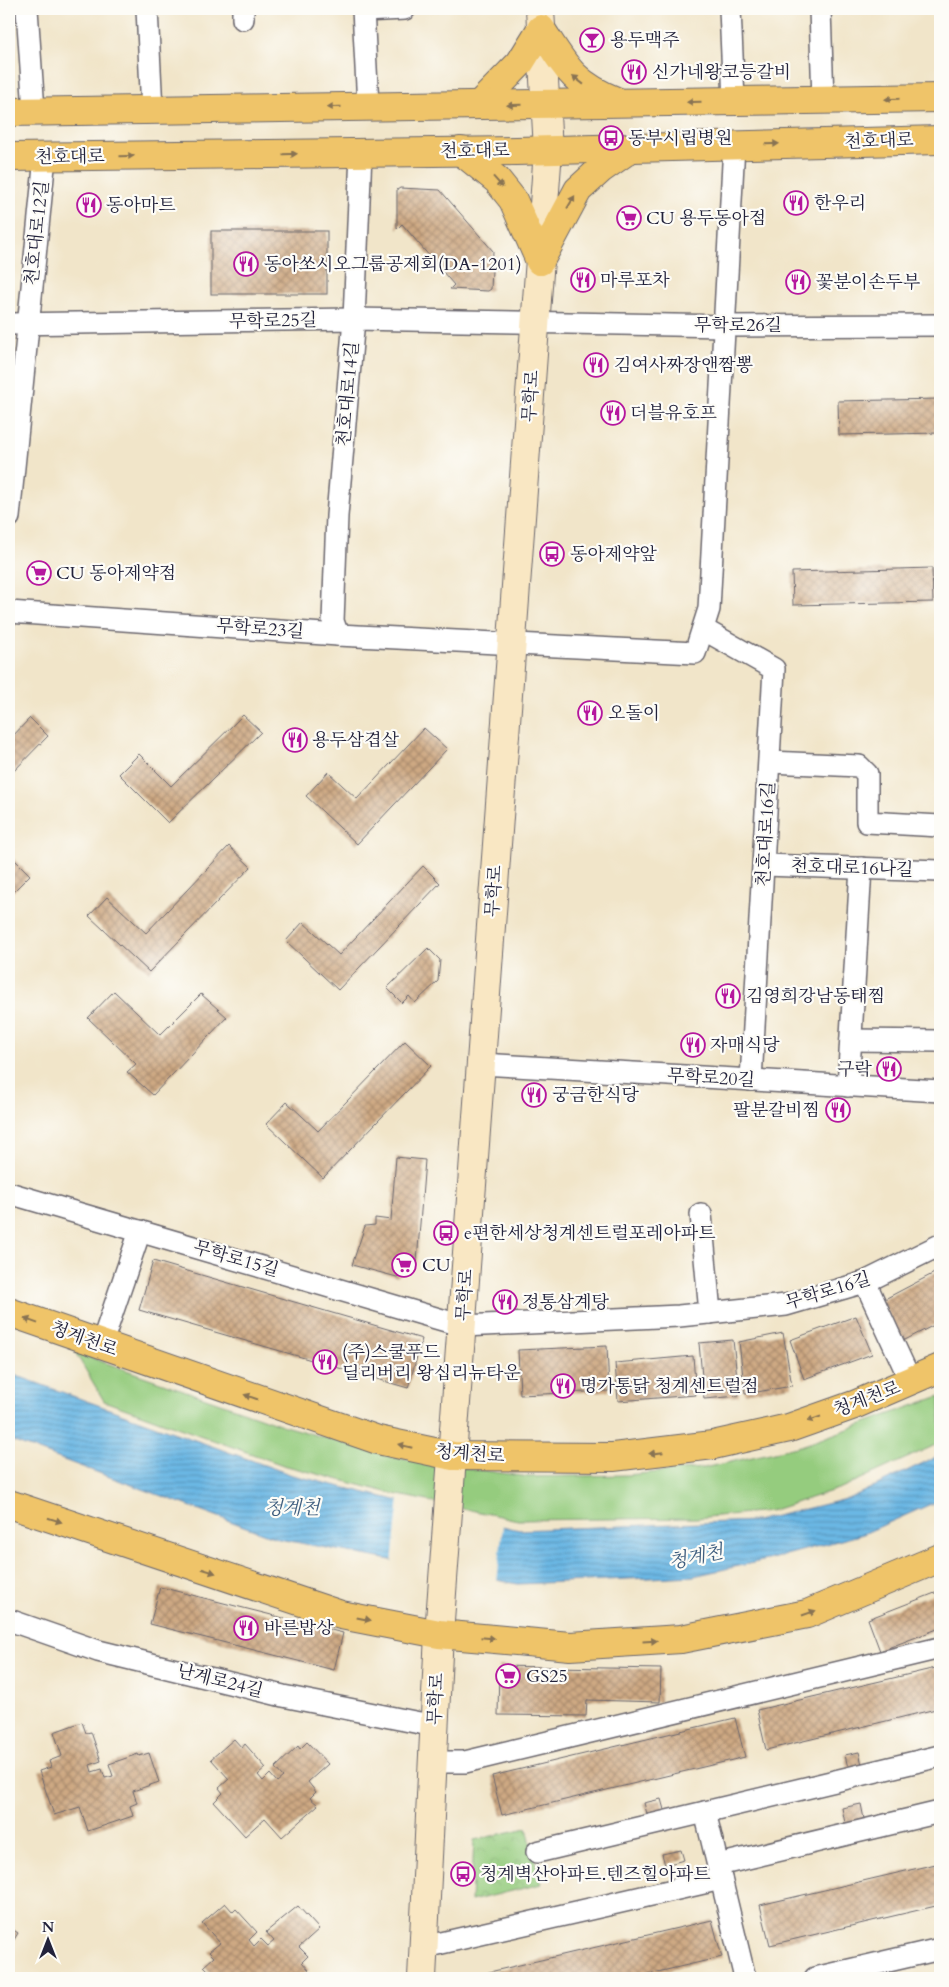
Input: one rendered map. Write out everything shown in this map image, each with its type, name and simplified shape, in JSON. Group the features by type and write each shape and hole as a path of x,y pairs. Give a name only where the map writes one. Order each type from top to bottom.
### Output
{"main road":[{"path":"541,19 569,72 595,92 621,103"},
{"path":"479,105 520,63 541,19"},
{"name":"무학로","path":"422,1978 441,1604 463,1326 548,150 544,104 541,19"},
{"path":"21,112 940,98"},
{"name":"천호대로","path":"9,157 548,150 940,140"},
{"path":"460,151 497,180 512,200 541,250 578,190 631,148"},
{"name":"청계천로","path":"9,1312 101,1346 378,1440 452,1468 613,1457 713,1445 789,1428 911,1382 940,1368"},
{"path":"9,1504 341,1615 439,1634 570,1646 681,1639 807,1614 940,1558"}],"street":[{"path":"21,112 27,9"},
{"path":"148,9 152,110"},
{"path":"368,106 363,10 405,9"},
{"path":"730,9 734,101"},
{"path":"820,9 823,100"},
{"path":"512,642 695,653 709,609 734,145"},
{"name":"천호대로14길","path":"338,634 333,621 337,516 354,319 361,153"},
{"name":"천호대로12길","path":"9,517 18,325 44,157"},
{"name":"무학로25길","path":"18,325 354,319 536,321"},
{"name":"무학로26길","path":"536,321 725,326 940,325"},
{"name":"무학로23길","path":"9,612 338,634 512,642"},
{"name":"천호대로16길","path":"703,629 774,669 751,1080"},
{"path":"770,762 859,766 867,774 867,822 940,826"},
{"name":"천호대로16나길","path":"764,865 940,871"},
{"path":"848,1086 861,868"},
{"path":"850,1040 940,1041"},
{"name":"무학로20길","path":"481,1064 940,1091"},
{"name":"무학로15길","path":"9,1193 463,1326"},
{"path":"701,1214 710,1313"},
{"path":"101,1346 140,1231"},
{"name":"무학로16길","path":"463,1326 710,1313 786,1305 865,1282 940,1245"},
{"path":"865,1282 911,1382"},
{"name":"난계로24길","path":"9,1620 107,1653 283,1696 434,1726"},
{"path":"433,1762 465,1762 940,1648"},
{"path":"537,1852 940,1756"},
{"path":"705,1812 745,1978"},
{"path":"424,1947 940,1812"},
{"path":"815,1978 940,1949"}],"green space":[{"path":"75,1352 288,1427 396,1458 529,1477 627,1475 704,1468 801,1446 940,1396 940,1443 841,1488 770,1511 696,1518 518,1520 394,1494 283,1465 104,1401"},
{"path":"527,1828 541,1884 471,1901 474,1840"}],"water":[{"name":"청계천","path":"9,1373 292,1475 519,1530 756,1521 850,1498 940,1455 940,1500 863,1534 771,1559 693,1576 518,1584 279,1539 9,1440"}],"pier":[{"path":"399,1498 503,1524 497,1582 392,1563"}],"building":[{"path":"400,188 440,190 493,251 491,289 488,291 450,289 454,285 402,224 397,229 397,190"},
{"path":"211,231 327,231 327,294 211,294"},
{"path":"940,399 940,433 839,435 838,401"},
{"path":"932,568 933,602 793,605 792,572"},
{"path":"243,715 261,732 168,823 119,774 139,754 171,786"},
{"path":"30,718 48,736 9,776 9,740"},
{"path":"424,728 447,749 357,844 306,796 328,772 357,799"},
{"path":"229,846 251,867 149,972 89,916 107,897 146,933"},
{"path":"9,854 30,875 9,896"},
{"path":"423,866 440,883 338,990 286,941 303,922 339,955"},
{"path":"428,948 440,960 438,981 415,1003 409,996 402,1003 387,988"},
{"path":"114,991 160,1035 201,994 227,1017 153,1095 127,1072 136,1064 88,1018"},
{"path":"405,1041 431,1066 323,1178 266,1124 287,1102 318,1131"},
{"path":"396,1157 425,1160 417,1262 397,1277 352,1265 365,1226 375,1225 375,1218 391,1220"},
{"path":"153,1261 422,1339 408,1388 139,1310"},
{"path":"940,1270 940,1322 903,1341 881,1301"},
{"path":"856,1316 872,1354 804,1379 790,1340"},
{"path":"783,1333 792,1386 745,1394 739,1342"},
{"path":"733,1340 739,1396 704,1399 699,1343"},
{"path":"607,1346 609,1391 520,1395 518,1350"},
{"path":"693,1356 696,1395 618,1401 615,1363"},
{"path":"160,1587 343,1633 334,1670 150,1624"},
{"path":"940,1591 940,1628 880,1651 868,1619"},
{"path":"499,1666 661,1669 660,1702 587,1700 586,1716 498,1715"},
{"path":"940,1667 940,1708 766,1750 757,1710"},
{"path":"735,1718 745,1757 502,1815 492,1776"},
{"path":"82,1722 86,1733 91,1732 101,1761 90,1765 92,1772 102,1769 105,1778 113,1776 109,1764 138,1754 139,1756 149,1753 159,1782 133,1791 137,1803 130,1806 133,1816 88,1831 80,1807 54,1815 39,1771 51,1767 49,1761 62,1756 54,1732"},
{"path":"234,1739 242,1748 245,1744 266,1768 258,1775 263,1781 270,1774 277,1782 283,1777 275,1768 298,1746 300,1749 307,1742 328,1764 308,1782 316,1792 310,1798 318,1805 282,1837 265,1818 245,1836 214,1802 223,1793 219,1788 229,1779 211,1759"},
{"path":"859,1752 863,1769 849,1772 845,1755"},
{"path":"661,1799 666,1817 649,1821 644,1803"},
{"path":"861,1804 865,1824 846,1828 842,1808"},
{"path":"681,1850 684,1860 665,1865 662,1854"},
{"path":"940,1863 940,1905 770,1945 760,1905"},
{"path":"225,1903 233,1912 236,1909 257,1932 249,1940 254,1946 261,1939 268,1946 274,1941 266,1932 298,1906 319,1929 299,1947 308,1956 302,1962 309,1970 299,1978 216,1978 204,1966 214,1957 209,1952 220,1943 202,1923"},
{"path":"712,1920 722,1957 632,1978 482,1978 481,1974"},
{"path":"9,1927 18,1933 9,1948"}],"place":[{"name":"용두맥주","path":"592,40"},
{"name":"신가네왕코등갈비","path":"634,72"},
{"name":"동부시립병원","path":"611,138"},
{"name":"한우리","path":"796,203"},
{"name":"동아마트","path":"89,205"},
{"name":"CU 용두동아점","path":"629,218"},
{"name":"동아쏘시오그룹공제회(DA-1201)","path":"246,264"},
{"name":"마루포차","path":"583,280"},
{"name":"꽃분이손두부","path":"798,282"},
{"name":"김여사짜장앤짬뽕","path":"596,365"},
{"name":"더블유호프","path":"613,413"},
{"name":"동아제약앞","path":"552,554"},
{"name":"CU 동아제약점","path":"39,573"},
{"name":"오돌이","path":"590,713"},
{"name":"용두삼겹살","path":"295,740"},
{"name":"김영희강남동태찜","path":"728,996"},
{"name":"자매식당","path":"693,1045"},
{"name":"구락","path":"889,1069"},
{"name":"궁금한식당","path":"534,1095"},
{"name":"팔분갈비찜","path":"838,1110"},
{"name":"e편한세상청계센트럴포레아파트","path":"446,1233"},
{"name":"CU","path":"404,1265"},
{"name":"정통삼계탕","path":"505,1302"},
{"name":"(주)스쿨푸드 딜리버리 왕십리뉴타운","path":"325,1362"},
{"name":"명가통닭 청계센트럴점","path":"563,1386"},
{"name":"바른밥상","path":"246,1628"},
{"name":"GS25","path":"508,1676"},
{"name":"청계벽산아파트.텐즈힐아파트","path":"463,1874"}]}
